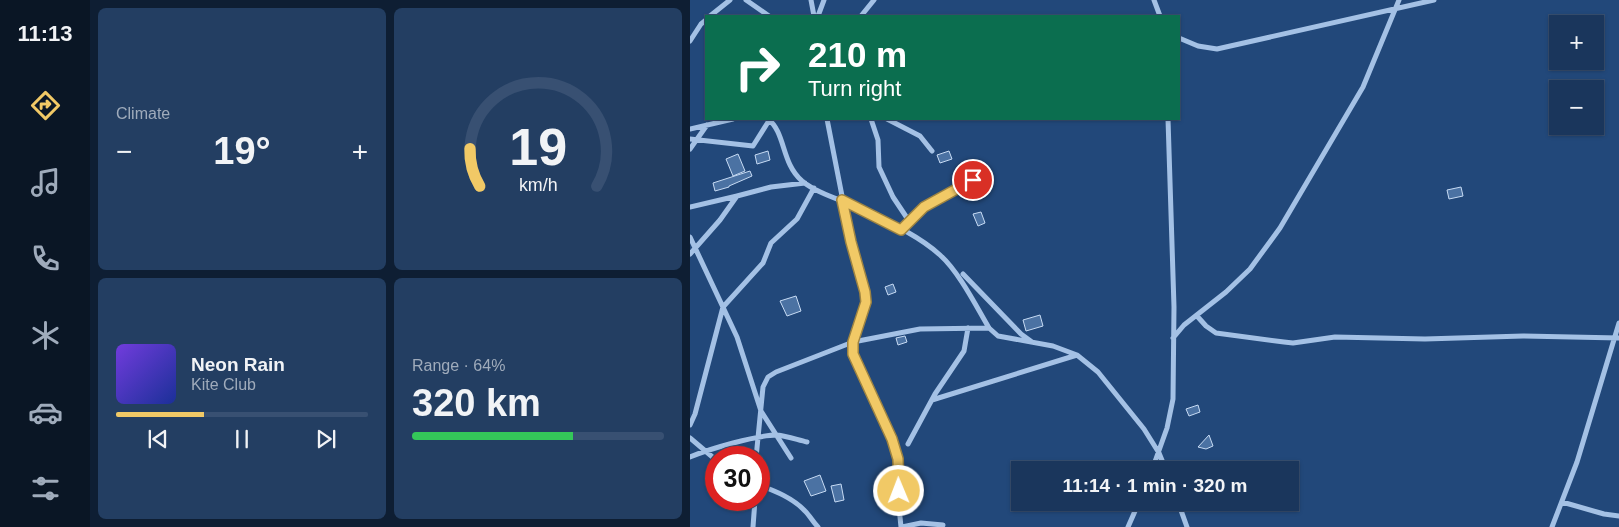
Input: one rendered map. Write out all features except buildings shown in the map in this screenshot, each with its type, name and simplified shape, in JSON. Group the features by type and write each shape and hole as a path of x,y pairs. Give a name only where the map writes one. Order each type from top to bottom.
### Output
{"street":[{"path":"711,15 730,0"},
{"path":"746,0 768,15"},
{"path":"811,0 814,15"},
{"path":"818,15 824,0"},
{"path":"862,15 874,0"},
{"path":"1154,0 1160,15"},
{"path":"1173,338 1184,326 1226,292 1250,268 1280,228 1363,87 1399,0"},
{"path":"1180,38 1198,46 1217,49 1434,0"},
{"path":"690,41 705,21"},
{"path":"690,129 729,120"},
{"path":"690,139 753,146 768,120"},
{"path":"770,120 776,129 791,170 805,183 901,230 942,256 952,268 990,328 998,336 1053,346 1077,355 1098,372 1144,428 1162,461"},
{"path":"827,120 851,242 865,292 866,302 853,342 853,354 892,439 898,459 901,527 921,523 943,525"},
{"path":"871,120 878,140 879,167 893,197 907,218"},
{"path":"888,120 920,136 932,151"},
{"path":"1156,461 1174,399 1174,307 1168,120"},
{"path":"690,149 708,125"},
{"path":"901,230 924,207 989,172"},
{"path":"690,207 770,187 805,183"},
{"path":"690,425 695,414 724,307 763,263 771,243 797,219 814,188"},
{"path":"692,250 720,220 737,196"},
{"path":"690,237 692,250 724,307 737,337 761,411 791,458"},
{"path":"963,274 1021,334 1035,343"},
{"path":"1197,316 1216,333 1293,343 1335,337 1425,339 1523,336 1617,338"},
{"path":"1552,527 1577,462 1617,338 1619,323"},
{"path":"908,444 932,400 964,351 968,328"},
{"path":"757,446 763,387 768,377 776,372 853,342 920,329 990,328"},
{"path":"932,400 1077,355"},
{"path":"690,457 704,451 777,435 807,442"},
{"path":"690,438 704,451"},
{"path":"770,489 795,502 818,527"},
{"path":"1562,502 1604,514 1619,516"},
{"path":"753,527 754,511"},
{"path":"1128,527 1135,511"},
{"path":"1181,511 1187,527"}],"route":[{"path":"899,491 898,459 892,439 853,354 853,342 857,323 866,302 842,200 901,230 924,207 973,180"}]}
